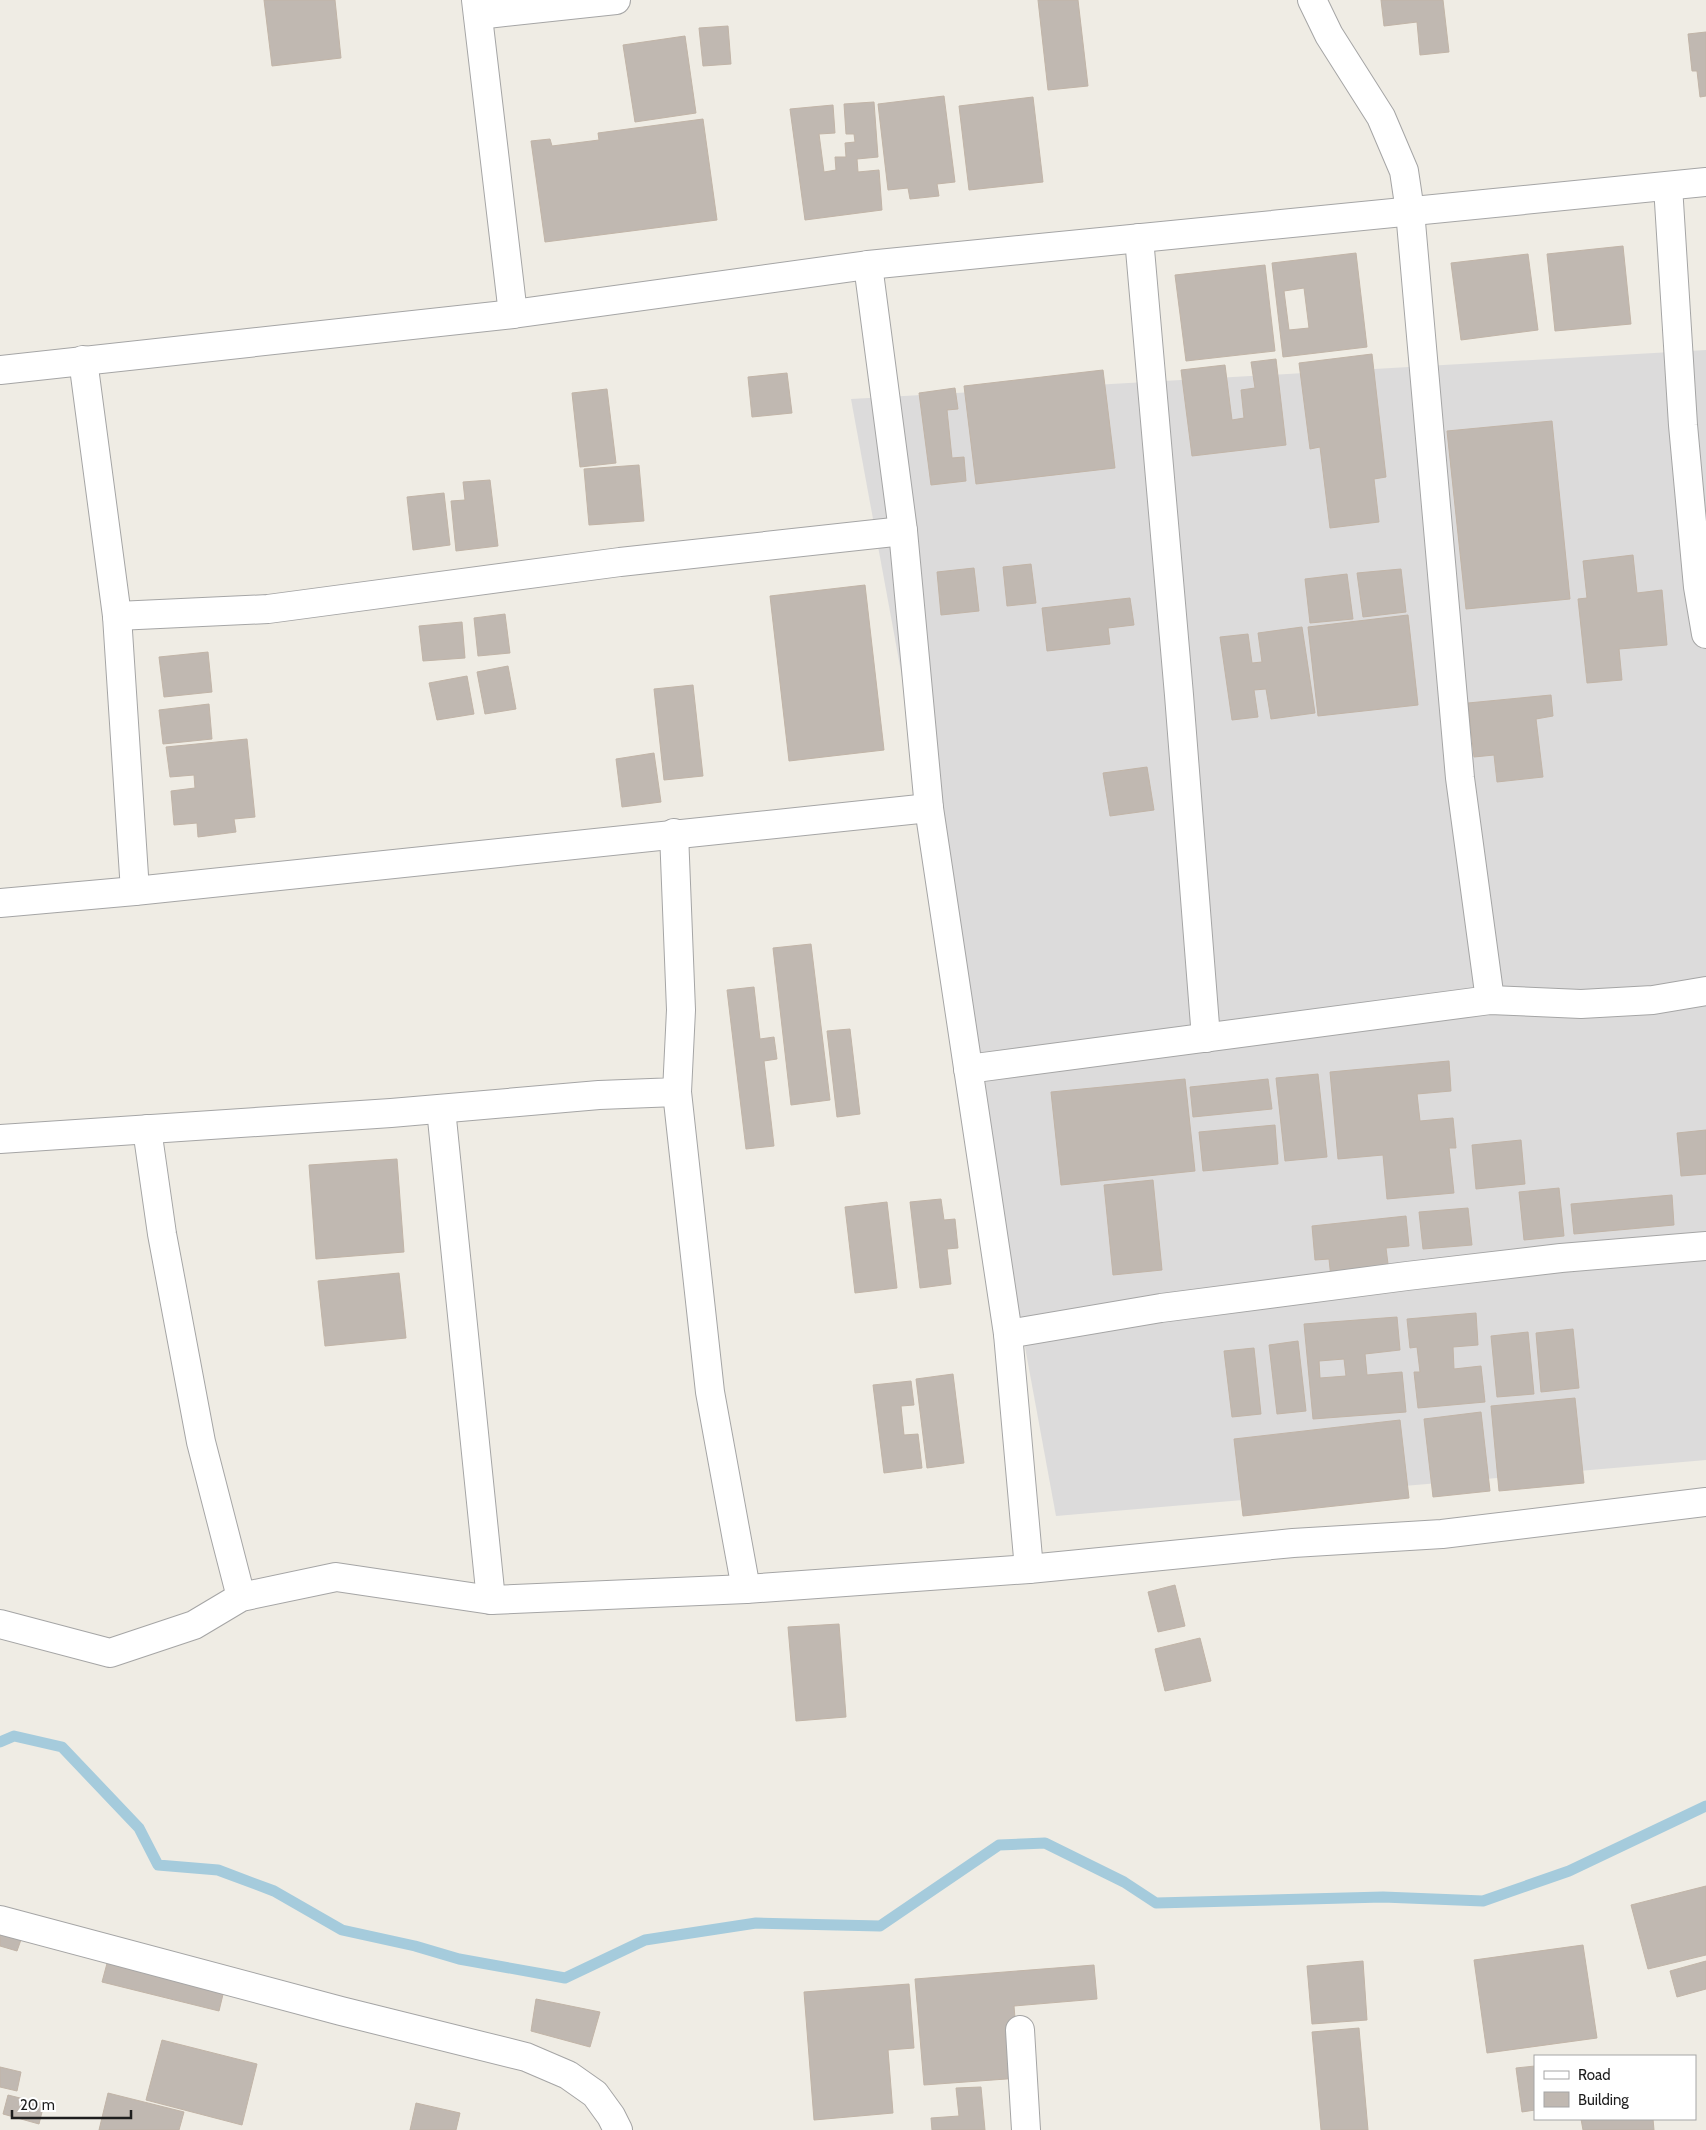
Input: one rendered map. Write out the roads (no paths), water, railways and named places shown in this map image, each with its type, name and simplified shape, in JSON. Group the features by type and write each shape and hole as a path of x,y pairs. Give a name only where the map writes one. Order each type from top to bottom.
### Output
{"street":[{"path":"513,314 477,7 616,0"},
{"path":"1312,0 1329,35 1381,117 1404,171 1410,211 1460,778 1490,1000"},
{"path":"0,370 513,314 868,265 1706,182"},
{"path":"1668,186 1683,425 1698,586 1706,634"},
{"path":"1139,238 1180,695 1206,1038"},
{"path":"868,265 903,531 929,808 1008,1334 1029,1569"},
{"path":"83,360 117,616 135,891"},
{"path":"117,616 268,609 620,562 903,531"},
{"path":"0,902 135,891 674,833 929,808"},
{"path":"674,833 681,1010 677,1092 710,1392 746,1589"},
{"path":"968,1068 1490,1000 1581,1004 1653,1000 1706,991"},
{"path":"0,1138 440,1108 599,1095 677,1092"},
{"path":"440,1108 491,1600"},
{"path":"147,1129 162,1234 201,1442 241,1596"},
{"path":"1008,1334 1161,1308 1407,1276 1561,1258 1706,1246"},
{"path":"0,1624 110,1653 194,1625 241,1596 336,1577 491,1600 746,1589 1029,1569 1293,1544 1442,1534 1706,1502"},
{"path":"0,1920 341,2011 526,2057 568,2075 596,2094 618,2130"},
{"path":"1020,2030 1026,2130"}],"waterway":[{"path":"0,1742 14,1736 62,1747 139,1828 158,1865 218,1870 274,1891 342,1930 415,1946 459,1959 565,1978 645,1940 756,1923 880,1926 999,1845 1045,1843 1124,1882 1156,1903 1383,1897 1483,1901 1569,1871 1706,1806"}]}
